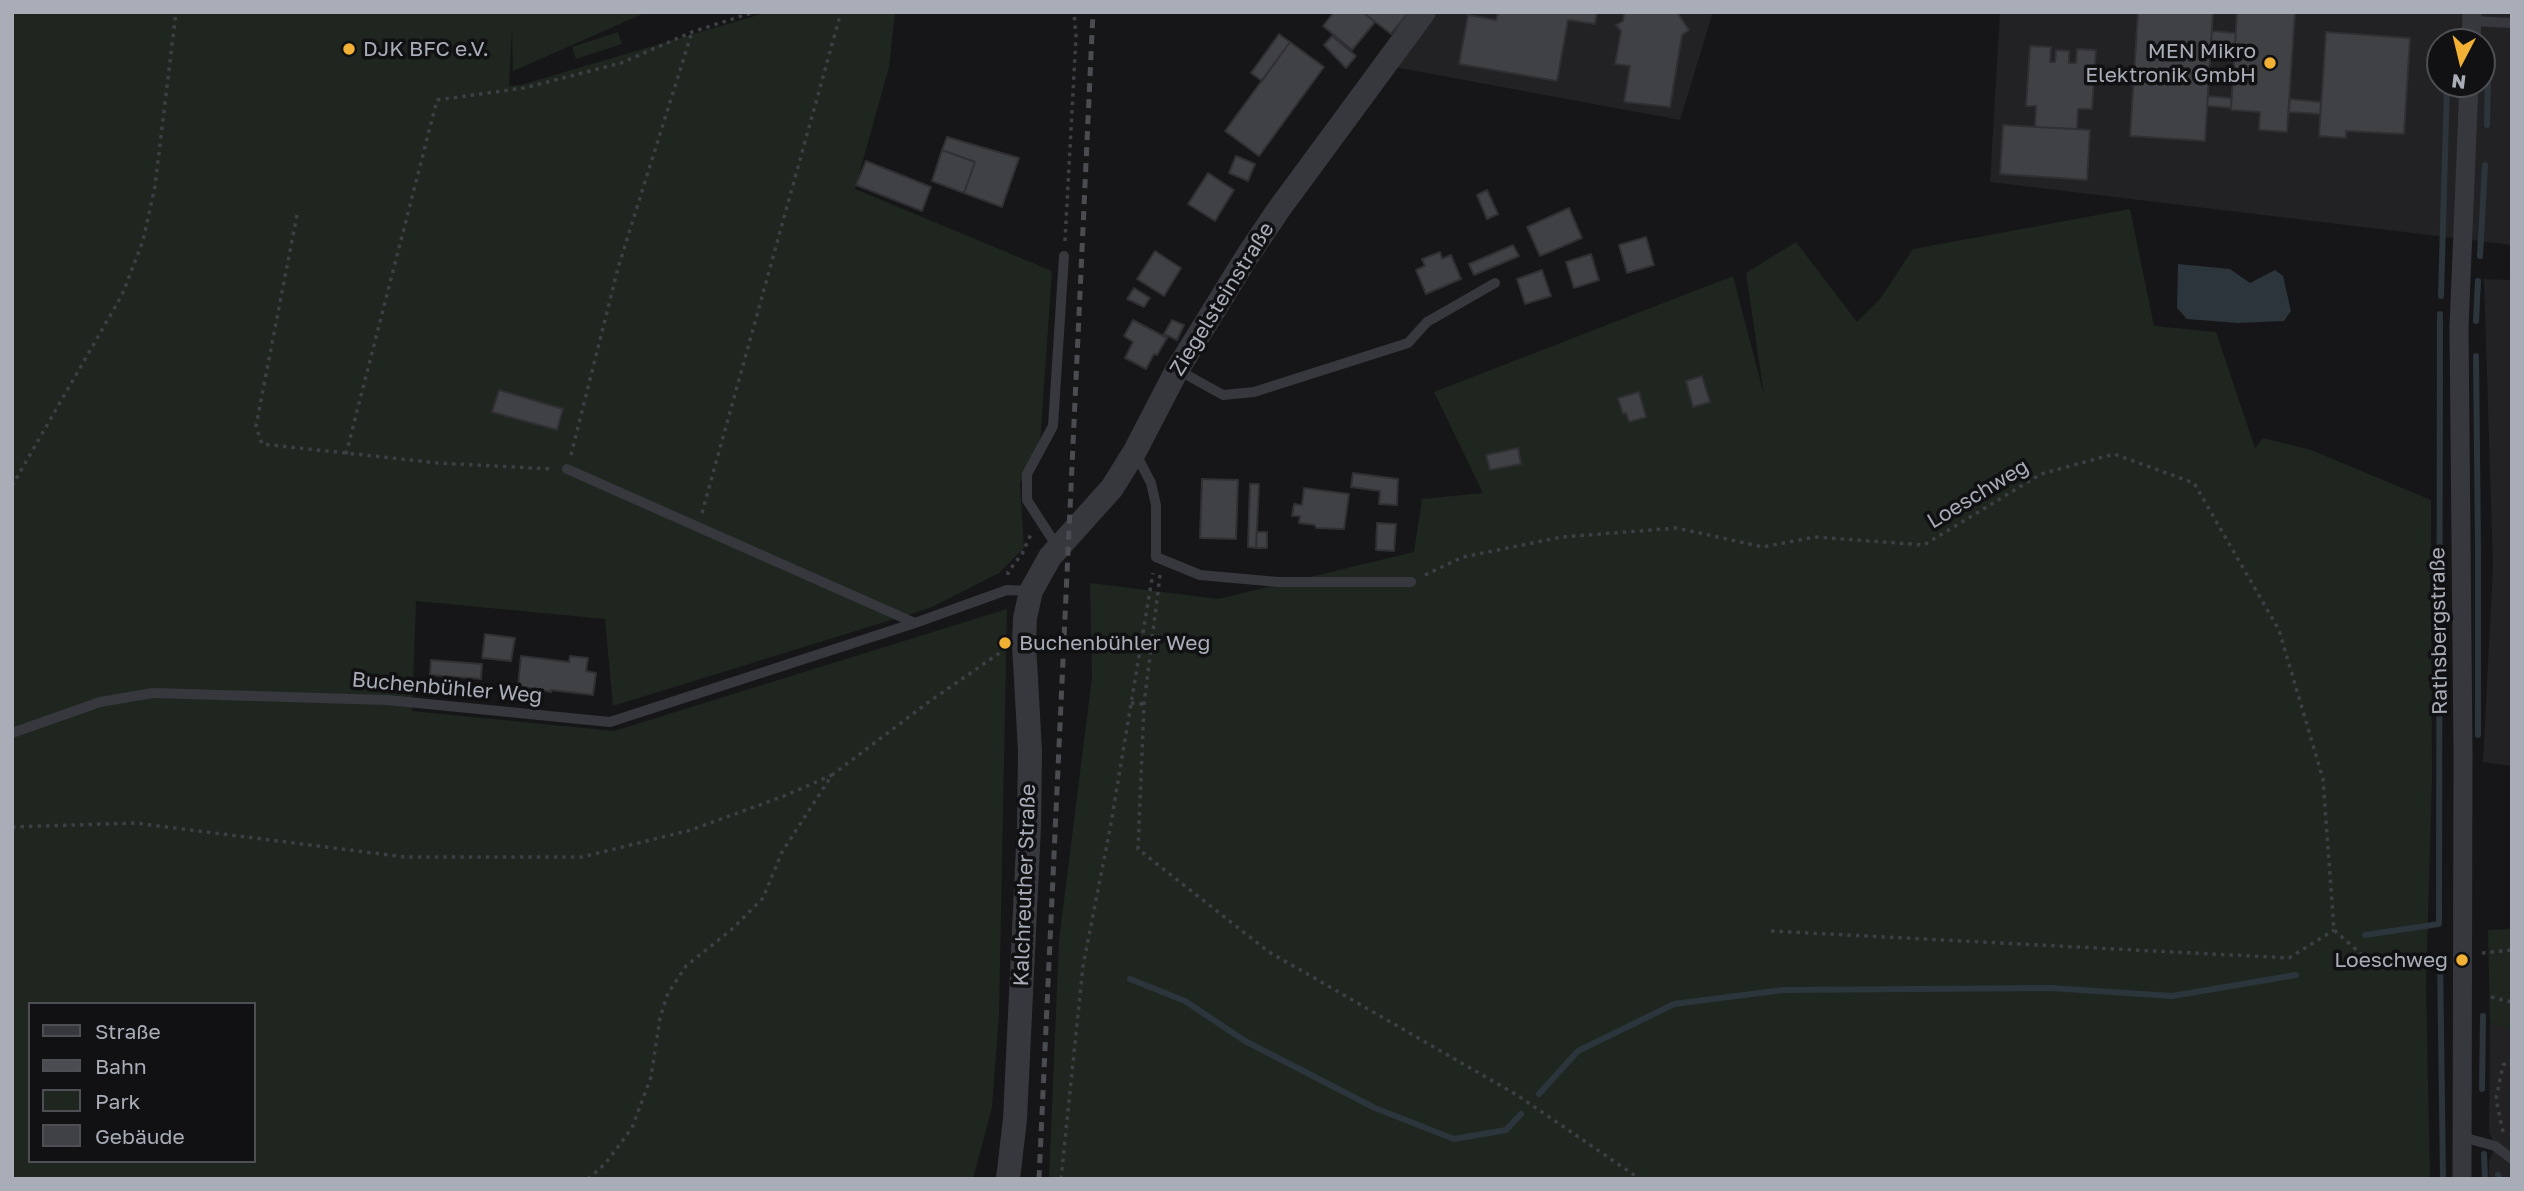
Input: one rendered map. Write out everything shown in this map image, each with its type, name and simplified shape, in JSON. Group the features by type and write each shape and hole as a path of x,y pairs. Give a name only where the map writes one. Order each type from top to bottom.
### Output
{"street":[{"name":"Ziegelsteinstraße","path":"1019,591 1102,501 1135,451 1177,370 1217,303 1279,209 1424,12"},
{"name":"Rathsbergstraße","path":"2462,1179 2463,753 2459,327 2468,98"},
{"name":"Kalchreuther Straße","path":"1008,1179 1015,1119 1029,826 1030,751 1025,618 1019,591"}],"lane":[{"path":"2472,16 2512,23"},
{"path":"1058,548 1027,500 1027,474 1053,426 1064,256"},
{"path":"1177,370 1223,395 1254,392 1408,343 1427,322 1495,283"},
{"path":"1135,451 1151,482 1156,505 1159,559 1200,575 1226,578 1278,582 1411,582"},
{"path":"567,469 915,623"},
{"name":"Buchenbühler Weg","path":"12,733 100,702 153,693 387,700 610,722 1019,591"},
{"path":"2462,1137 2495,1146 2510,1160"}],"path":[{"path":"12,486 122,295 143,241 155,186 176,12"},
{"path":"346,454 437,100 524,88 621,63 692,32 754,12"},
{"path":"698,527 841,12"},
{"path":"1064,256 1076,37 1074,12"},
{"path":"297,215 256,426 262,444 438,463 567,469 618,268 692,32"},
{"name":"Loeschweg","path":"1411,582 1463,557 1562,537 1677,528 1763,547 1815,537 1924,545 2042,474 2114,453 2194,483 2279,630 2323,779 2334,930"},
{"path":"1019,591 1008,572 1022,554 1038,516"},
{"path":"1061,1179 1083,965 1159,559"},
{"path":"1159,559 1144,704 1138,849 1269,952 1517,1095 1640,1179"},
{"path":"12,827 135,823 405,858 582,857 691,830 784,796 832,775 930,701 1010,646"},
{"path":"1131,703 1144,704"},
{"path":"588,1179 605,1164 632,1128 651,1077 660,1018 668,993 687,966 731,930 763,898 782,852 832,775"},
{"path":"1771,931 2289,958 2334,930 2368,960 2512,950"},
{"path":"2491,997 2512,1002"},
{"path":"2510,1160 2496,1099 2502,1065 2512,1060"}],"shaded area":[{"path":"1438,12 1713,12 1680,120 1394,67"},
{"path":"2000,12 2512,12 2512,245 1990,182"},
{"path":"2178,264 2230,269 2250,283 2275,270 2283,276 2291,311 2284,321 2238,323 2187,319 2177,308"},
{"path":"2484,279 2512,280 2512,766 2483,762 2493,567"},
{"path":"2490,1023 2512,1029 2512,1179 2489,1179 2489,1162 2495,1146 2489,1132"}],"green space":[{"path":"12,12 647,12 513,71 512,28 509,86 521,85 768,12 895,12 889,67 855,189 1052,271 1040,444 1020,483 1024,548 999,573 930,608 613,706 605,619 416,601 412,711 614,731 1007,609 999,1015 992,1107 973,1179 12,1179"},
{"path":"618,32 622,44 576,59 572,47"},
{"path":"2130,209 2154,326 2216,332 2255,448 2263,438 2311,450 2431,500 2432,777 2426,984 2430,1179 1049,1179 1059,940 1092,677 1090,583 1218,599 1414,552 1422,499 1483,493 1434,392 1733,276 1764,395 1746,273 1796,242 1857,322 1880,299 1913,249"},
{"path":"2512,929 2512,1029 2490,1023 2488,930"}],"building":[{"path":"1334,12 1363,12 1375,22 1352,50 1323,26"},
{"path":"1409,12 1391,34 1365,14"},
{"path":"1498,12 1597,12 1595,24 1568,20 1557,81 1459,64 1468,15 1496,20"},
{"path":"1624,12 1677,12 1689,30 1682,35 1670,107 1624,102 1630,66 1615,64 1621,31 1616,25 1623,21"},
{"path":"2138,12 2213,12 2205,141 2130,136"},
{"path":"2237,12 2295,12 2287,132 2259,130 2260,112 2231,110"},
{"path":"2212,31 2236,33 2235,44 2211,42"},
{"path":"2326,32 2410,38 2404,134 2346,131 2346,138 2319,136"},
{"path":"1279,34 1290,42 1262,81 1251,73"},
{"path":"1332,36 1356,56 1346,68 1324,45"},
{"path":"1290,42 1324,67 1259,156 1225,131"},
{"path":"2030,46 2051,47 2050,62 2055,62 2056,50 2069,51 2069,63 2076,63 2077,49 2096,50 2092,109 2078,109 2077,129 2035,127 2036,106 2026,106"},
{"path":"2208,96 2231,98 2231,108 2207,106"},
{"path":"2290,99 2321,102 2320,114 2289,112"},
{"path":"2003,125 2090,130 2087,180 2000,174"},
{"path":"947,137 1019,158 1002,207 964,193 975,162 942,150"},
{"path":"942,150 975,162 964,193 932,181"},
{"path":"1236,156 1255,164 1248,181 1229,173"},
{"path":"866,161 931,187 922,211 856,185"},
{"path":"1208,173 1234,190 1215,221 1188,204"},
{"path":"1487,190 1498,214 1487,219 1477,195"},
{"path":"1569,208 1582,238 1540,256 1527,227"},
{"path":"1646,237 1654,265 1627,273 1619,245"},
{"path":"1513,245 1519,256 1474,275 1469,264"},
{"path":"1155,251 1181,268 1164,296 1137,279"},
{"path":"1440,252 1442,259 1451,255 1461,279 1426,294 1416,270 1425,266 1422,259"},
{"path":"1591,254 1599,280 1574,288 1566,262"},
{"path":"1542,270 1551,296 1525,304 1517,279"},
{"path":"1134,288 1150,298 1144,307 1127,299"},
{"path":"1133,320 1167,338 1146,369 1125,358 1133,342 1124,336"},
{"path":"1172,320 1184,325 1177,340 1164,334"},
{"path":"1702,376 1710,402 1693,407 1686,381"},
{"path":"499,390 563,409 557,430 492,412"},
{"path":"1639,392 1646,417 1629,422 1626,413 1623,414 1618,398"},
{"path":"1518,448 1521,464 1490,470 1486,455"},
{"path":"1353,473 1398,479 1397,505 1379,504 1380,491 1351,487"},
{"path":"1202,479 1238,480 1236,539 1200,538"},
{"path":"1250,484 1259,484 1256,548 1248,547"},
{"path":"1304,488 1349,494 1344,529 1316,528 1315,525 1299,523 1300,516 1292,516 1294,504 1302,505"},
{"path":"1377,523 1396,524 1394,551 1376,550"},
{"path":"1257,532 1267,532 1267,548 1256,548"},
{"path":"485,634 515,638 511,661 482,658"},
{"path":"521,656 569,662 570,656 588,658 586,671 596,673 593,695 518,686"},
{"path":"431,660 482,664 481,679 430,675"}],"waterway":[{"path":"2441,296 2447,98"},
{"path":"2487,125 2488,98"},
{"path":"2480,256 2485,165"},
{"path":"2476,321 2478,281"},
{"path":"2365,935 2439,924 2440,314"},
{"path":"2476,356 2478,735"},
{"path":"2440,956 2443,1179"},
{"path":"1539,1094 1578,1051 1674,1004 1783,990 2050,988 2172,996 2296,975"},
{"path":"1130,979 1185,1001 1245,1041 1375,1108 1454,1139 1506,1130 1521,1114"},
{"path":"2482,1089 2483,1016"},
{"path":"2484,1154 2485,1179"},
{"path":"2498,1175 2500,1179"}],"railway":[{"path":"1039,1179 1093,12"}],"place":[{"name":"DJK BFC e.V.","path":"349,49"},
{"name":"MEN Mikro Elektronik GmbH","path":"2270,63"},
{"name":"Buchenbühler Weg","path":"1005,643"},
{"name":"Loeschweg","path":"2462,960"}]}
